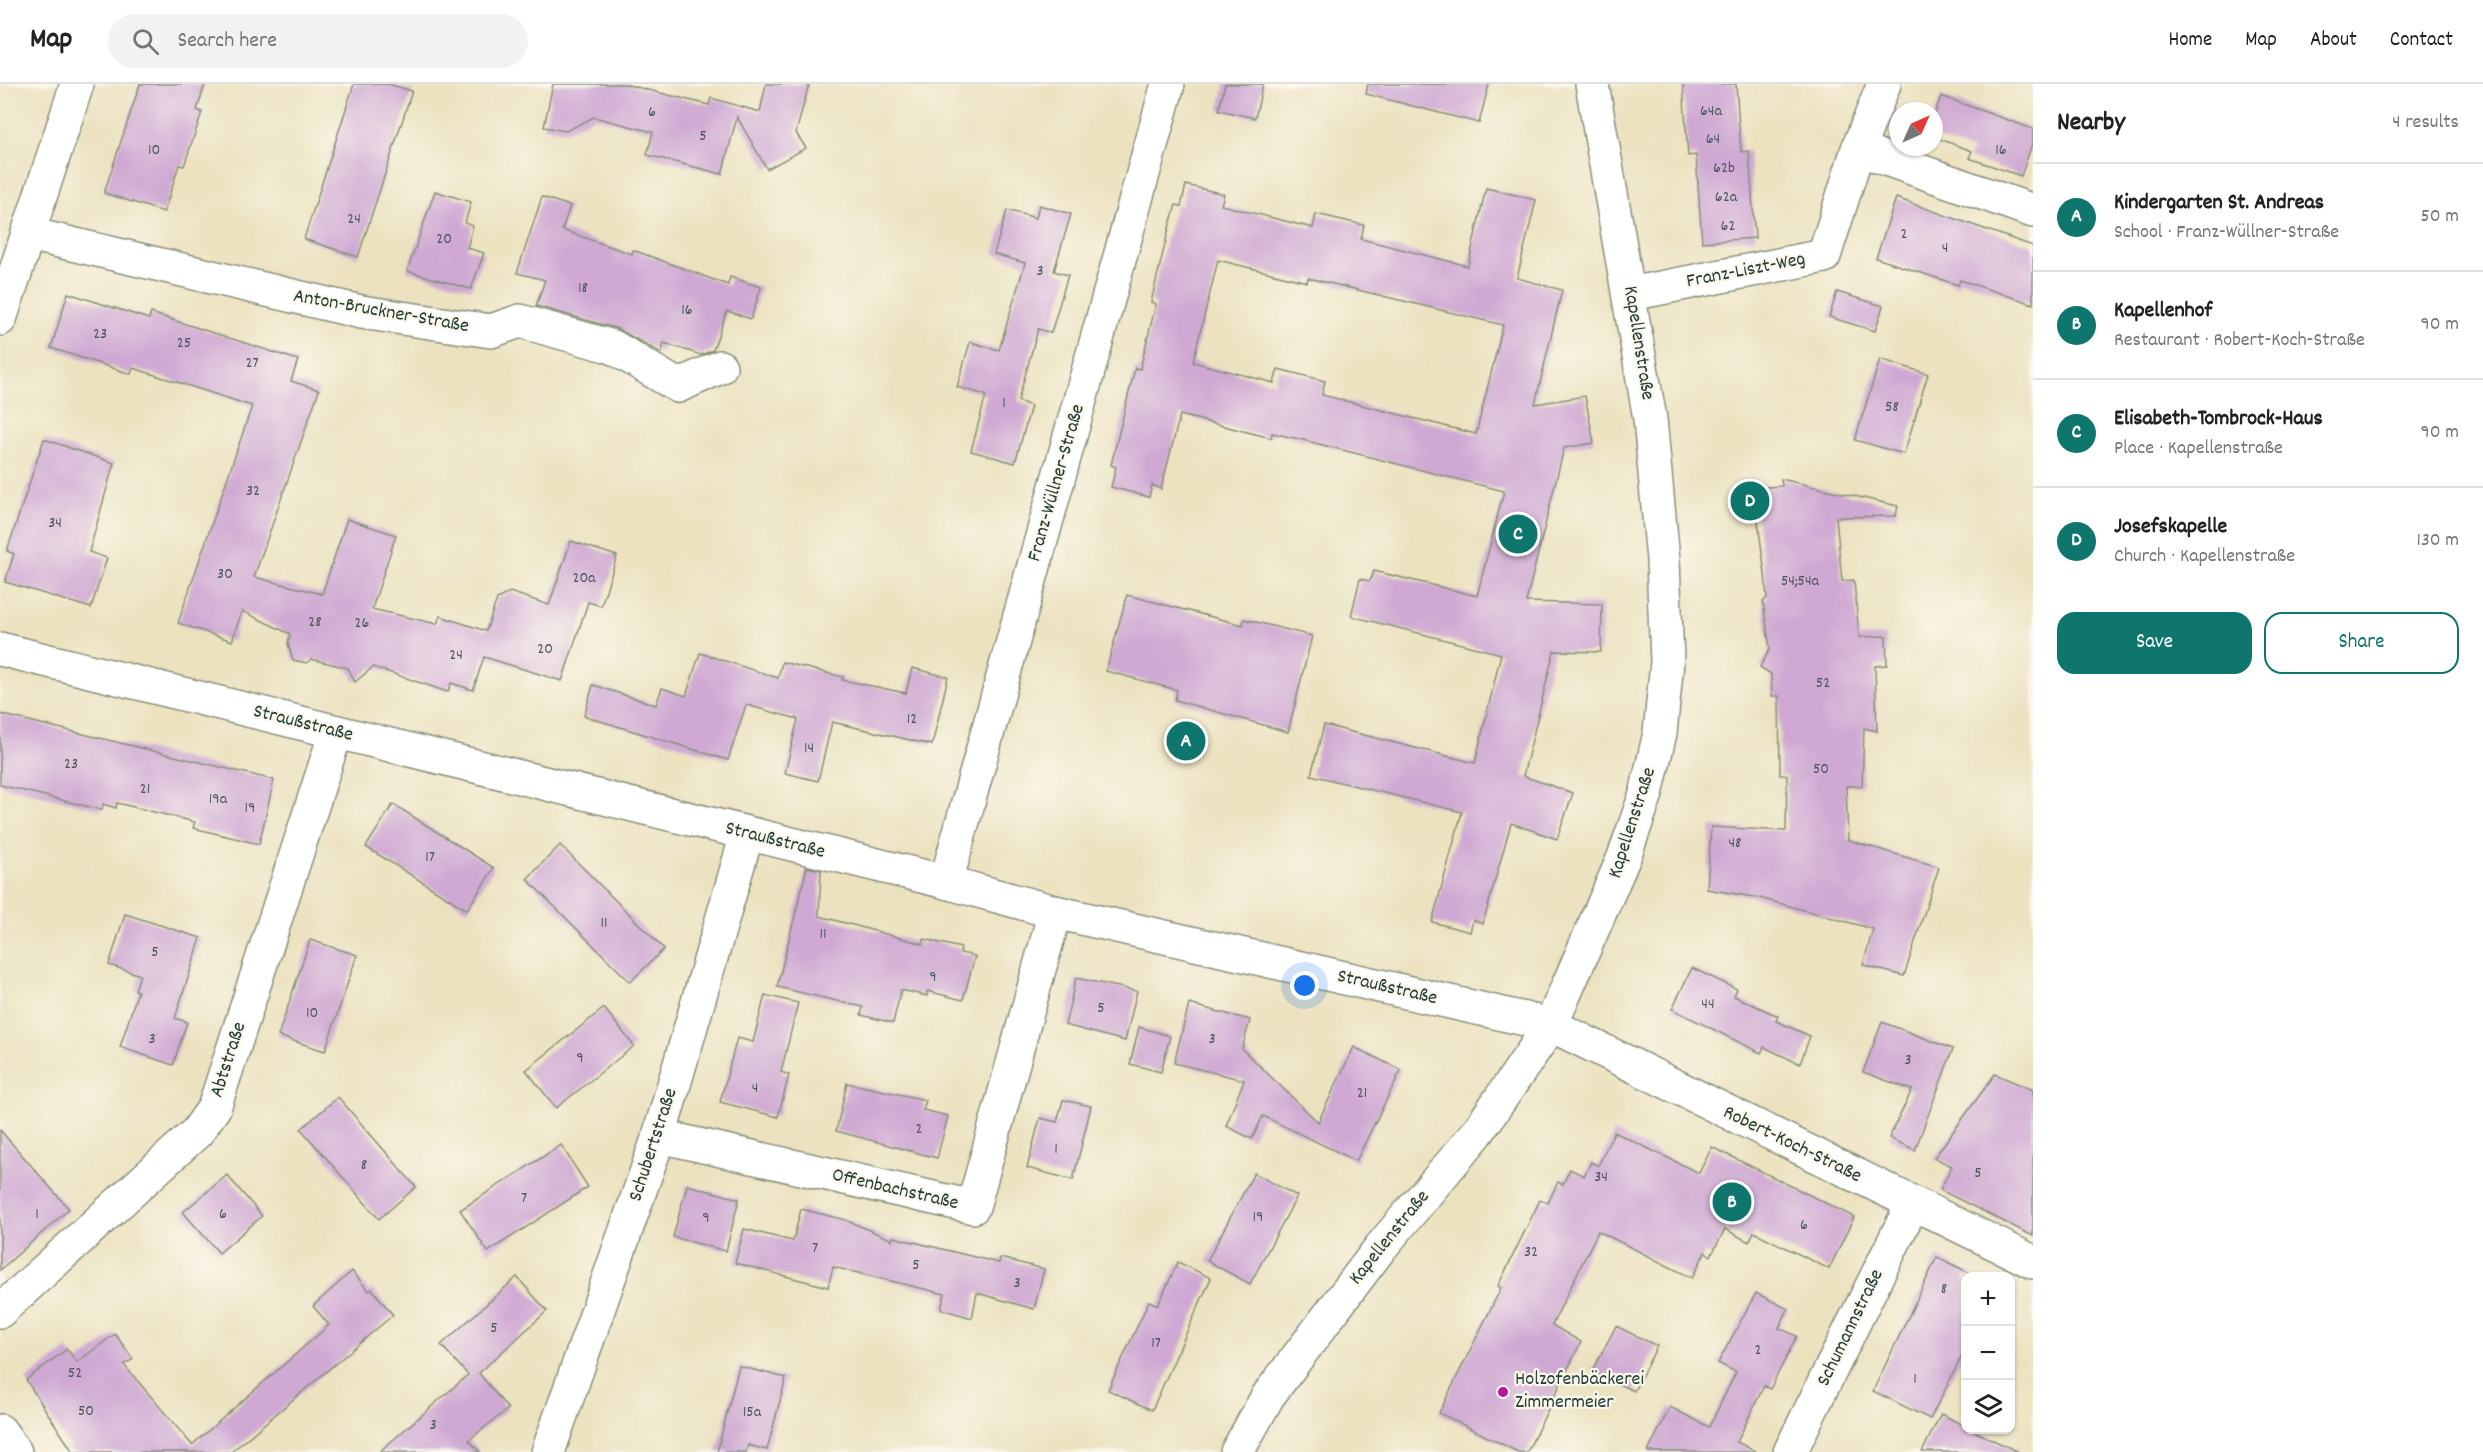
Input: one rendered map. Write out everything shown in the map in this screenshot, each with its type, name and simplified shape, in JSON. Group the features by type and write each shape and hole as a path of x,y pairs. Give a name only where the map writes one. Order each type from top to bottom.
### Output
{"street":[{"path":"1,313 77,84"},
{"name":"Franz-Wüllner-Straße","path":"946,882 1168,84"},
{"name":"Kapellenstraße","path":"1237,1452 1268,1396 1381,1247 1478,1133 1551,1025 1624,858 1646,794 1660,733 1666,663 1663,560 1650,418 1592,84"},
{"name":"Franz-Liszt-Weg","path":"1630,294 1824,256 1858,149 1884,84"},
{"path":"1858,149 2033,211"},
{"name":"Anton-Bruckner-Straße","path":"29,234 362,312 491,331 520,321 613,347 678,386 720,367"},
{"name":"Straußstraße","path":"0,649 946,882 1055,912 1551,1025"},
{"name":"Abtstraße","path":"0,1311 197,1132 214,1108 336,732"},
{"name":"Schubertstraße","path":"548,1452 659,1136 747,834"},
{"name":"Offenbachstraße","path":"659,1136 973,1207 1055,912"},
{"name":"Robert-Koch-Straße","path":"1551,1025 1912,1205 2033,1262"},
{"name":"Schumannstraße","path":"1790,1452 1912,1205"}],"building":[{"path":"140,84 205,84 197,110 202,112 184,166 179,165 164,212 104,193"},
{"path":"354,84 388,84 412,91 358,257 304,239"},
{"path":"553,84 624,84 709,105 711,98 760,112 766,84 809,84 796,133 806,148 767,169 737,117 722,174 647,155 653,132 594,117 566,131 544,127"},
{"path":"1225,84 1263,84 1255,118 1219,110"},
{"path":"1368,84 1489,84 1479,123 1366,94"},
{"path":"1683,84 1736,84 1741,152 1749,151 1755,238 1702,242 1696,155 1688,156"},
{"path":"1941,96 2033,129 2033,141 2021,176 1969,158 1972,151 1943,140 1943,102 1939,102"},
{"path":"1186,185 1224,194 1221,205 1313,228 1316,214 1364,225 1361,239 1468,266 1486,188 1536,200 1517,278 1562,290 1535,404 1585,396 1594,443 1564,448 1526,602 1602,604 1601,652 1554,651 1523,776 1573,793 1557,839 1511,823 1483,924 1473,920 1470,932 1432,922 1462,812 1311,775 1324,725 1475,763 1501,654 1351,616 1360,579 1370,581 1374,571 1477,596 1504,491 1299,439 1272,433 1271,438 1180,415 1161,489 1152,485 1149,497 1111,487 1116,467 1111,465 1135,368 1140,369 1156,304 1151,302 1169,228 1176,205 1181,206","holes":["1218,260 1307,282 1308,278 1503,325 1476,434 1322,395 1325,381 1278,369 1274,383 1193,362"]},
{"path":"435,191 471,202 465,223 473,226 467,248 484,253 471,289 407,271"},
{"path":"542,197 570,206 562,230 632,254 633,250 728,285 730,277 761,287 751,319 727,311 713,350 701,355 664,343 661,353 618,329 536,306 545,280 517,273"},
{"path":"1896,198 2033,246 2033,304 1960,280 1958,285 1876,258"},
{"path":"1039,205 1071,214 1054,271 1068,275 1051,333 1038,329 1018,401 1031,406 1015,463 971,451 986,395 957,387 970,342 999,350 1025,263 994,254 1007,210 1036,218"},
{"path":"1837,292 1883,306 1875,331 1829,317"},
{"path":"68,293 149,319 151,313 298,360 291,381 319,390 254,577 322,594 347,519 396,535 372,609 437,624 440,616 486,631 497,599 510,592 549,605 571,541 617,556 601,606 588,602 562,681 484,657 473,690 451,683 448,692 373,667 355,682 348,668 311,659 307,663 293,660 288,644 290,634 242,611 232,641 178,623 252,406 133,368 131,374 51,348"},
{"path":"1880,359 1928,374 1904,454 1855,440"},
{"path":"44,439 114,463 89,552 107,558 91,608 5,582 14,554 7,551"},
{"path":"1781,479 1898,506 1896,516 1836,517 1842,581 1854,580 1859,637 1886,636 1887,665 1875,666 1877,731 1864,728 1862,786 1846,786 1848,840 1939,867 1904,976 1863,965 1873,929 1760,898 1707,889 1711,827 1786,831 1787,775 1780,775 1779,696 1772,696 1771,674 1760,667 1770,649 1763,602 1767,598 1757,515 1735,515 1735,489 1782,486"},
{"path":"1127,595 1243,625 1244,619 1312,636 1288,732 1175,700 1177,690 1106,671"},
{"path":"700,653 778,678 782,662 843,677 842,680 906,693 912,668 948,677 932,745 832,722 818,781 785,773 798,719 746,705 728,760 584,716 593,685 656,705 662,688 686,696"},
{"path":"0,714 274,780 259,844 193,828 195,822 117,803 116,808 103,804 102,810 0,785"},
{"path":"393,804 494,868 467,910 366,847"},
{"path":"560,845 664,949 630,982 527,879"},
{"path":"807,867 821,870 819,916 923,944 924,939 961,948 960,953 975,956 963,1000 927,991 927,996 901,990 893,1023 861,1015 863,1007 777,987"},
{"path":"125,914 201,938 175,1018 187,1022 173,1065 120,1047 138,991 135,990 140,975 109,965"},
{"path":"310,940 357,955 325,1051 278,1036"},
{"path":"1692,968 1737,989 1734,996 1778,1016 1776,1021 1810,1036 1800,1064 1764,1047 1761,1053 1672,1009"},
{"path":"1076,978 1137,991 1125,1041 1065,1025"},
{"path":"765,995 798,1003 781,1072 789,1075 778,1117 720,1102 737,1038 753,1042"},
{"path":"1189,1004 1250,1020 1242,1049 1318,1122 1354,1047 1401,1070 1356,1161 1263,1116 1252,1139 1226,1126 1244,1080 1174,1063"},
{"path":"604,1008 634,1046 556,1108 526,1070"},
{"path":"1882,1022 1953,1049 1915,1150 1889,1138 1912,1090 1863,1072"},
{"path":"1139,1027 1170,1036 1161,1072 1130,1064"},
{"path":"1995,1074 2033,1090 2033,1236 1940,1190 1952,1166 1934,1158"},
{"path":"847,1083 926,1100 923,1110 948,1116 937,1158 836,1131"},
{"path":"338,1097 416,1187 379,1219 301,1129"},
{"path":"1063,1100 1091,1106 1073,1180 1027,1168 1040,1118 1057,1122"},
{"path":"0,1130 69,1209 0,1270"},
{"path":"1614,1132 1699,1173 1712,1147 1854,1217 1829,1269 1754,1232 1749,1242 1725,1229 1711,1256 1705,1252 1692,1278 1598,1231 1552,1325 1581,1342 1527,1452 1518,1452 1439,1413 1501,1288 1498,1286 1540,1200 1548,1203 1558,1182 1563,1184 1570,1169 1584,1176 1591,1162 1598,1166"},
{"path":"561,1145 588,1187 488,1252 460,1210"},
{"path":"1254,1173 1297,1196 1250,1284 1207,1261"},
{"path":"227,1175 262,1216 219,1253 183,1212"},
{"path":"687,1185 739,1199 726,1251 673,1237"},
{"path":"801,1209 846,1220 892,1240 893,1237 999,1263 1000,1258 1044,1269 1034,1309 977,1293 972,1318 941,1309 945,1294 833,1267 828,1287 735,1263 744,1229 793,1241"},
{"path":"1937,1257 1968,1272 1961,1272 1961,1358 1930,1419 1873,1391"},
{"path":"1178,1262 1211,1278 1152,1410 1108,1390 1149,1301 1158,1305"},
{"path":"352,1271 369,1291 372,1289 393,1315 231,1452 73,1452 26,1380 67,1349 77,1362 115,1334 133,1359 124,1365 192,1445 329,1325 313,1306"},
{"path":"517,1277 547,1311 479,1373 508,1409 469,1440 480,1452 379,1452 468,1375 441,1345"},
{"path":"1756,1293 1788,1309 1779,1328 1797,1336 1770,1389 1764,1386 1737,1442 1757,1452 1648,1452 1670,1407 1709,1427 1736,1372 1718,1363"},
{"path":"1616,1326 1657,1346 1634,1391 1592,1372"},
{"path":"739,1366 786,1378 767,1450 748,1445 746,1452 717,1452"},
{"path":"1941,1414 1961,1424 1961,1434 1981,1434 2019,1452 1922,1452"}],"place":[{"name":"Josefskapelle","path":"1750,501"},
{"name":"Elisabeth-Tombrock-Haus","path":"1518,534"},
{"name":"Kindergarten St. Andreas","path":"1186,741"},
{"name":"Kapellenhof","path":"1732,1202"},
{"name":"Holzofenbäckerei Zimmermeier","path":"1503,1392"}]}
